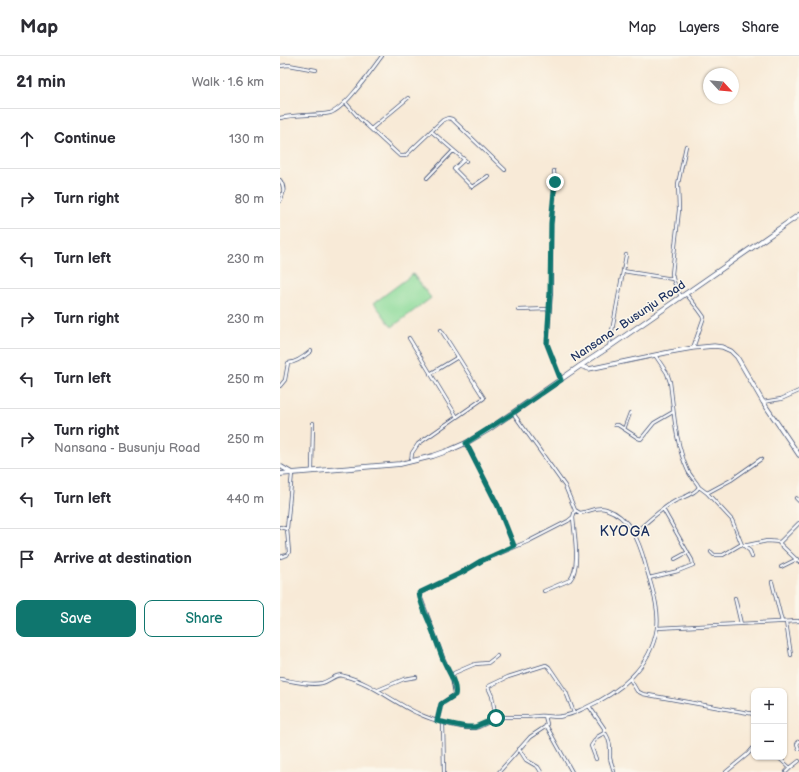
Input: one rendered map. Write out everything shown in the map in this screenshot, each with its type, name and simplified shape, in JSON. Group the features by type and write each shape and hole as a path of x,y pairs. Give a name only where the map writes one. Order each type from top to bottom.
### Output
{"main road":[{"name":"Nansana - Busunju Road","path":"280,474 400,464 434,456 466,443 513,413 799,215"}],"street":[{"path":"280,118 292,115 330,113 337,110 382,56"},
{"path":"280,66 285,65 316,70"},
{"path":"371,129 408,98"},
{"path":"345,102 371,129 402,157 405,156 443,120 448,118 505,170"},
{"path":"431,131 465,161 454,169 472,187 488,176"},
{"path":"681,297 672,274 679,210 678,184 686,146"},
{"path":"427,178 453,151"},
{"path":"554,170 555,182 551,224 547,344 561,380"},
{"path":"280,180 284,191 280,201"},
{"path":"609,347 626,255"},
{"path":"623,271 673,279"},
{"path":"686,294 704,317 692,348"},
{"path":"518,310 549,309"},
{"path":"411,462 412,453 418,444 484,398 441,330"},
{"path":"409,338 457,417"},
{"path":"580,366 589,369 692,348 714,346 722,347 731,351 736,357 763,402 799,455"},
{"path":"280,386 285,380 288,363 297,361 311,350"},
{"path":"654,355 667,373 670,382 678,442 689,473 699,487 707,493 732,520 743,545 750,551 752,557"},
{"path":"430,374 458,357"},
{"path":"763,402 781,399 799,390"},
{"path":"615,425 618,425 624,430 641,438 654,423 673,412"},
{"path":"280,679 322,683 341,675 377,690 416,713 437,721 466,727 475,727 496,718 544,716 556,718 574,713 608,696 630,679 646,656 652,644 656,628 656,608 634,533 623,520 607,510 599,508 580,513 575,510 565,486 513,413"},
{"path":"624,430 630,413"},
{"path":"312,471 313,423"},
{"path":"466,443 498,506 514,546"},
{"path":"707,493 732,480 761,459"},
{"path":"280,466 292,473 287,529 289,552 287,555 280,557"},
{"path":"634,533 663,509 699,487"},
{"path":"796,498 799,501"},
{"path":"648,578 678,571 693,565 688,552 663,509"},
{"path":"544,591 570,580 573,576 575,562 573,517 575,510"},
{"path":"437,721 441,704 456,693 452,676 443,658 419,593 461,573 481,561 568,521 573,517"},
{"path":"778,542 799,523"},
{"path":"280,527 287,529"},
{"path":"710,552 714,555 723,555 735,547 743,545 767,541 778,542 798,560 781,567"},
{"path":"675,559 688,552"},
{"path":"772,582 782,622"},
{"path":"735,598 741,624"},
{"path":"656,628 799,621"},
{"path":"786,622 791,655"},
{"path":"452,676 454,673 475,664 488,663 497,656"},
{"path":"496,718 492,696 488,687 508,677 546,665 549,667 566,692 574,713"},
{"path":"377,690 404,679 416,677"},
{"path":"630,679 637,691 643,694 751,713"},
{"path":"590,706 604,728 604,733 609,738 611,750 610,757 614,772"},
{"path":"544,716 546,725 572,772"},
{"path":"443,722 444,772"},
{"path":"499,772 530,737 546,725"},
{"path":"596,760 591,746 597,737 604,733"},
{"path":"799,741 797,744 799,749"},
{"path":"519,749 526,760 538,767 541,772"},
{"path":"726,772 751,750"},
{"path":"781,760 790,768"},
{"path":"786,772 799,761"}],"green space":[{"path":"413,274 431,298 392,327 374,303"}],"district":[{"name":"KYOGA","path":"625,531"}],"route":[{"path":"496,718 475,727 466,727 437,721 441,704 455,695 456,690 452,676 443,658 419,593 461,573 487,558 514,546 498,506 466,443 488,430 561,380 547,344 550,292 551,224 555,182"}]}
